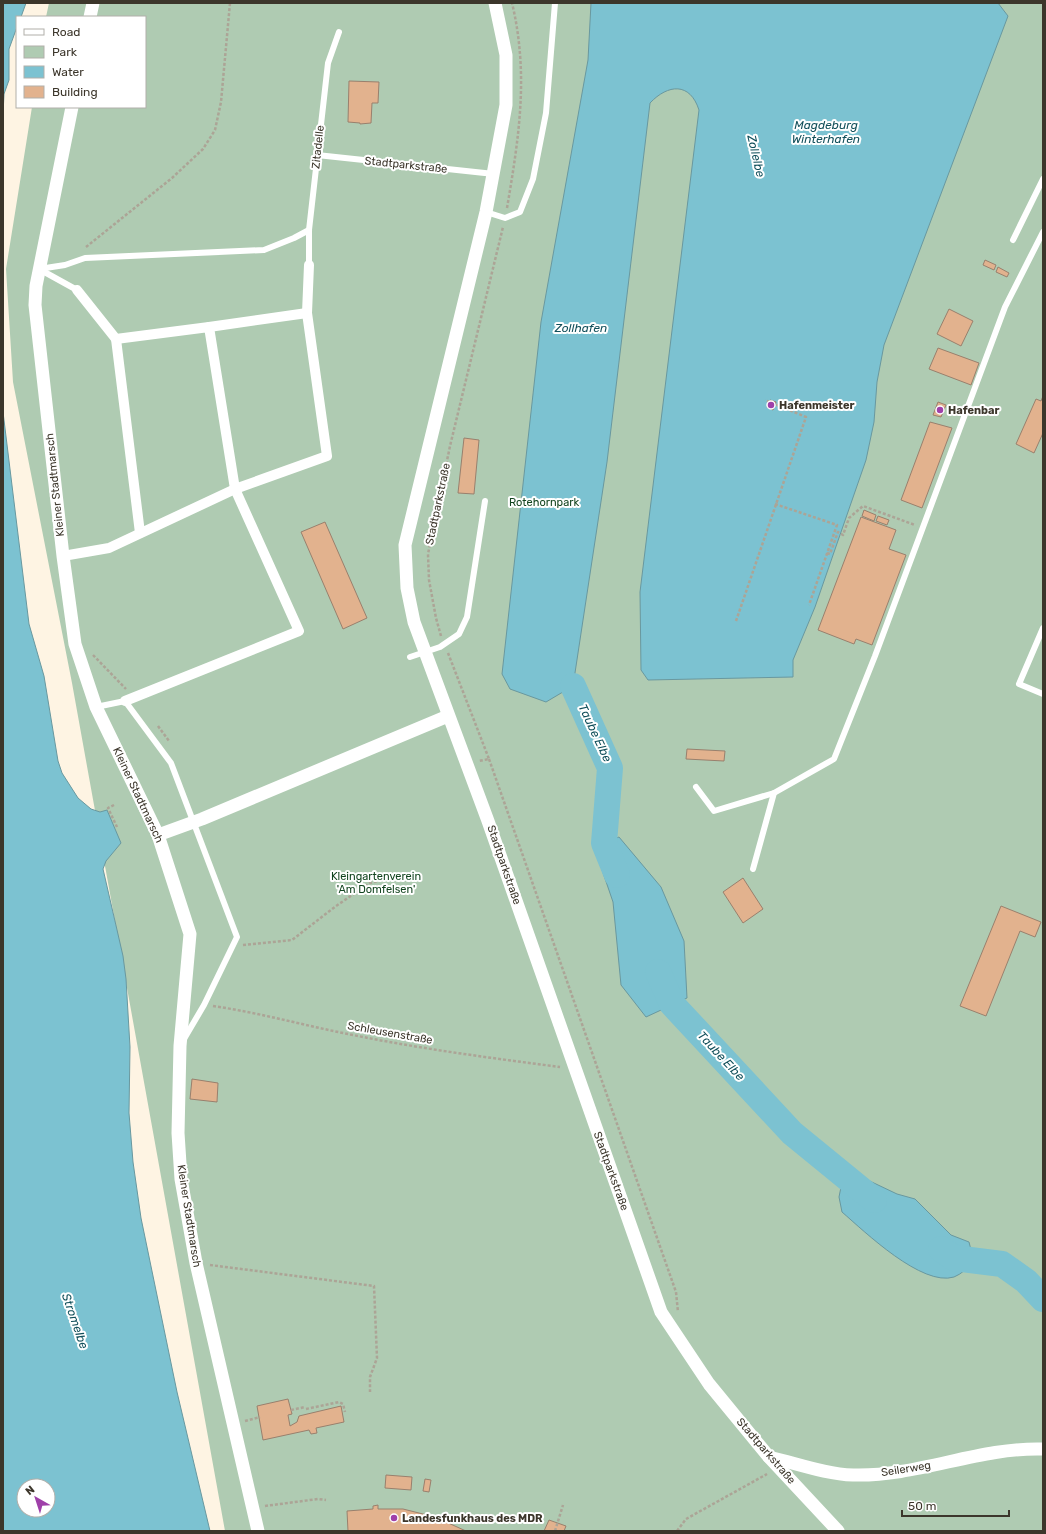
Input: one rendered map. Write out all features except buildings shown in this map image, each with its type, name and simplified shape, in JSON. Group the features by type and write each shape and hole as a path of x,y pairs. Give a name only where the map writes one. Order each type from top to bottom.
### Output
{"street":[{"path":"90,16 93,3"},
{"name":"Stadtparkstraße","path":"494,3 506,55 506,105 486,212 406,545 407,588 414,622 467,764 661,1312 709,1384 769,1457 838,1531"},
{"name":"Kleiner Stadtmarsch","path":"72,108 39,269 35,305 63,556 75,644 96,707 158,835 190,934 180,1046 178,1141 181,1179 196,1262 258,1531"},
{"path":"63,556 109,548 235,489 327,456 307,313 309,265"},
{"path":"76,290 116,339 140,533"},
{"path":"116,339 307,313"},
{"path":"125,701 299,631 235,489 209,326"},
{"path":"158,835 194,822 448,716"},
{"name":"Seilerweg","path":"769,1457 836,1473 861,1474 894,1472 1014,1449 1043,1449"}],"lane":[{"path":"486,212 505,218 520,212 533,179 546,113 555,3"},
{"name":"Zitadelle","path":"309,265 309,230 328,64 339,32"},
{"name":"Stadtparkstraße","path":"317,155 494,174"},
{"path":"1013,240 1043,179"},
{"path":"39,269 65,265 85,258 264,250 294,238 309,230"},
{"path":"696,787 714,811 774,793 834,759 923,528 1005,307 1043,232"},
{"path":"39,269 76,290"},
{"path":"410,657 444,644 459,634 467,617 485,501"},
{"path":"1043,628 1019,684 1043,694"},
{"path":"96,707 125,701 171,763 236,937 204,1005 180,1046"},
{"path":"753,869 774,793"}],"path":[{"path":"82,249 89,246 172,178 203,149 215,130 221,102 223,64 230,3"},
{"name":"Stadtparkstraße","path":"503,224 450,446 428,554 429,580 436,618 444,644 489,759 676,1292 679,1324 673,1330"},
{"path":"736,621 806,417 765,400"},
{"path":"775,504 837,525 809,604"},
{"path":"827,553 830,554 838,532 843,535 849,518 863,506 923,528"},
{"path":"467,764 489,759"},
{"path":"114,805 108,808 116,827"},
{"path":"231,946 292,940 336,906 370,883 404,875"},
{"name":"Schleusenstraße","path":"204,1005 253,1012 352,1035 440,1051 575,1069"},
{"path":"196,1262 374,1286 377,1358 370,1377 370,1392"},
{"path":"291,1410 338,1402 343,1404 345,1412"},
{"path":"241,1422 260,1417"},
{"path":"678,1531 686,1519 779,1468"},
{"path":"252,1508 318,1499 326,1500"},
{"path":"555,1531 563,1505"}],"green space":[{"name":"Rotehornpark","path":"49,3 1043,3 1043,1531 225,1531 72,683 13,382 6,269 32,108 146,108 146,16 46,16"}],"water":[{"path":"3,3 26,3 21,16 16,16 16,30 9,49 9,80 4,94 3,114"},
{"name":"Magdeburg Winterhafen","path":"591,3 998,3 1008,16 884,345 877,382 874,422 866,460 815,607 793,660 793,677 648,680 641,670 640,592 699,110 690,94 684,90 678,89 671,89 664,92 650,103 607,462 573,686 546,702 510,689 502,674 541,322 588,60"},
{"name":"Stromelbe","path":"3,412 29,624 44,676 58,761 62,773 78,798 91,809 100,812 107,810 121,843 106,861 103,869 123,956 126,979 130,1047 129,1113 133,1162 141,1218 177,1392 210,1531 3,1531"},
{"path":"619,837 661,887 684,941 687,998 646,1017 621,985 613,902 598,858 604,843"},
{"path":"855,1174 897,1194 915,1199 951,1235 969,1242 974,1262 957,1276 941,1278 926,1274 895,1256 842,1212 839,1197 842,1182"}],"waterway":[{"name":"Taube Elbe","path":"573,686 610,768 604,843 617,875"},
{"name":"Taube Elbe","path":"658,972 672,1004 792,1133 874,1200"},
{"name":"Taube Elbe","path":"941,1249 954,1258 1002,1264 1026,1281 1043,1299"}],"place":[{"name":"Hafenmeister","path":"771,405"},
{"name":"Hafenbar","path":"940,410"},
{"name":"Landesfunkhaus des MDR","path":"394,1518"}],"water label":[{"name":"Zollelbe","path":"756,156"},
{"name":"Zollhafen","path":"581,328"}],"park label":[{"name":"Kleingartenverein 'Am Domfelsen'","path":"376,882"}]}
